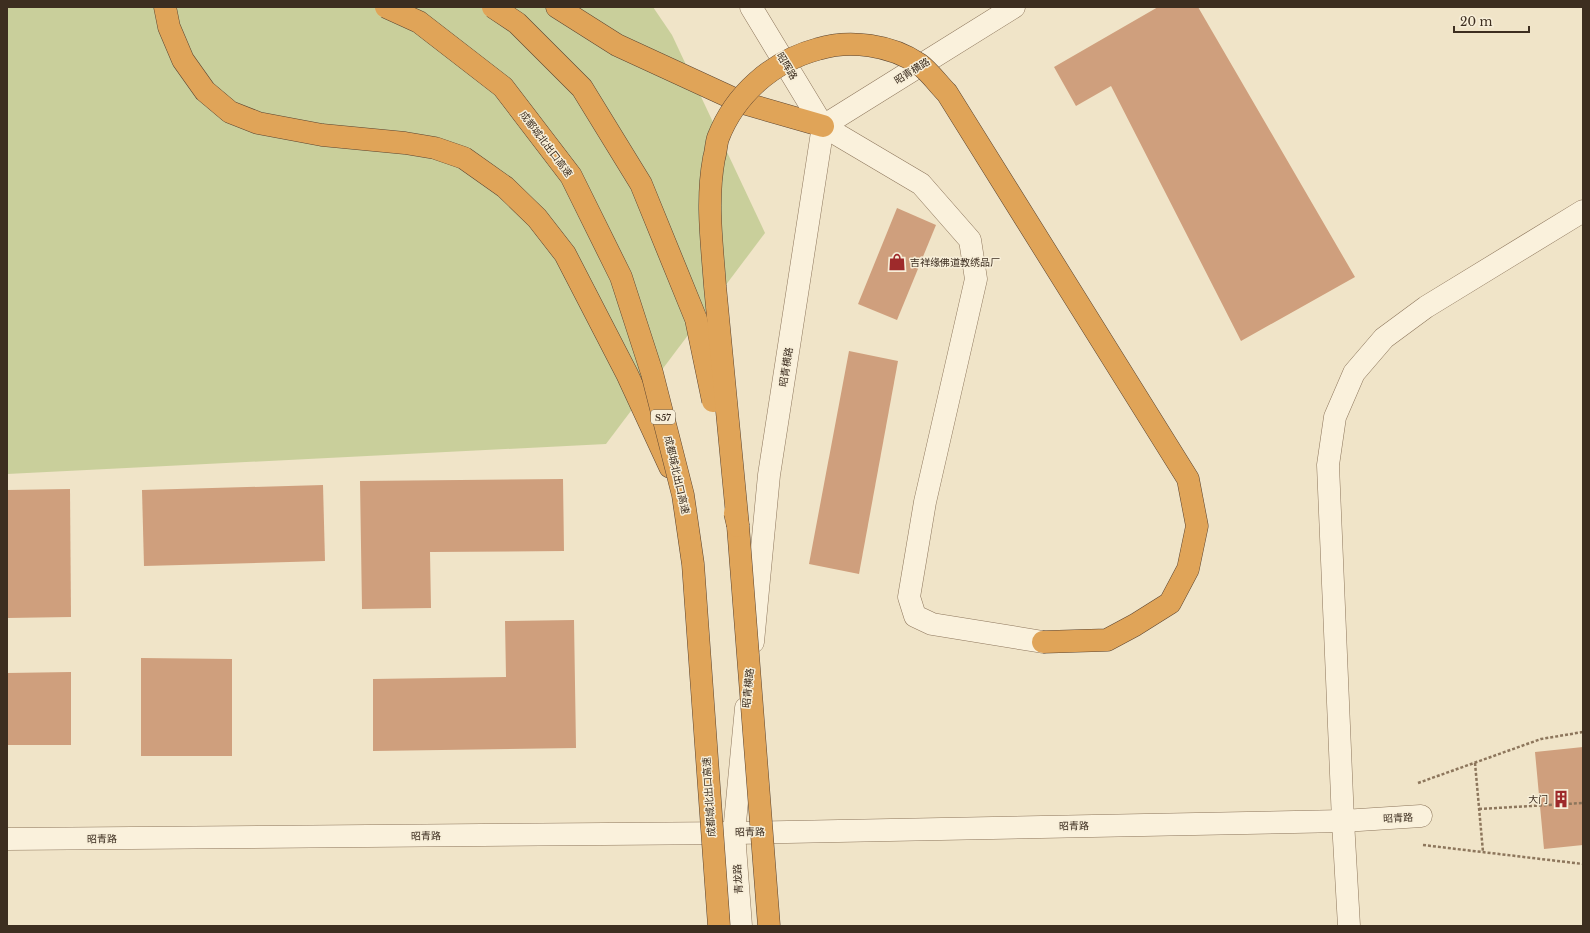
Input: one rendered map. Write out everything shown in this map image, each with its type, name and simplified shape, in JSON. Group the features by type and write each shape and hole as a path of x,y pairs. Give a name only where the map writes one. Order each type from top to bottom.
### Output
{"highway":[{"name":"成都城北出口高速","path":"386,7 420,22 503,87 571,176 621,277 652,373 683,495 693,564 718,926"},
{"path":"493,7 517,23 582,88 641,184 696,319 738,526"},
{"path":"557,7 617,45 743,103 823,126"},
{"path":"167,17 183,60 205,92 230,112 258,123 322,135 404,143 435,148 464,158 505,187 537,218 565,254 627,374 683,495"},
{"path":"769,926 738,526 722,376 710,217 711,177 718,139 734,108 754,84 779,65 800,54 825,47 856,44 888,49 919,64 947,93 1188,479 1197,526 1188,569 1170,603 1135,625 1107,640 1043,642"}],"street":[{"name":"昭晖路","path":"751,7 823,126"},
{"name":"昭青横路","path":"734,833 769,475 823,126 1014,7"},
{"path":"823,126 921,184 970,240 976,279 925,502 909,597 915,616 932,624 1043,642"},
{"path":"1349,926 1342,821 1328,465 1335,417 1354,373 1384,338 1426,307 1583,210"},
{"name":"昭青路","path":"7,840 734,833 1342,821 1421,816"},
{"name":"青龙路","path":"734,833 741,926"}],"path":[{"path":"1418,783 1541,739 1583,732"},
{"path":"1475,763 1483,852"},
{"path":"1479,809 1583,803"},
{"path":"1423,845 1583,864"}],"green space":[{"path":"7,7 653,7 672,35 765,233 606,444 7,474"}],"building":[{"path":"1158,7 1198,7 1355,277 1241,341 1111,86 1076,106 1054,67"},
{"path":"897,208 936,225 897,320 858,304"},
{"path":"849,351 898,361 859,574 809,564"},
{"path":"563,479 564,551 430,552 431,608 362,609 360,481"},
{"path":"323,485 325,561 144,566 142,490"},
{"path":"70,489 71,617 7,618 7,490"},
{"path":"574,620 576,748 373,751 373,679 506,677 505,621"},
{"path":"141,658 232,659 232,756 141,756"},
{"path":"71,672 71,745 7,745 7,673"},
{"name":"大门","path":"1583,747 1583,845 1544,849 1535,752"}],"place":[{"name":"吉祥缘佛道教绣品厂","path":"897,262"},
{"name":"大门","path":"1561,799"}]}
